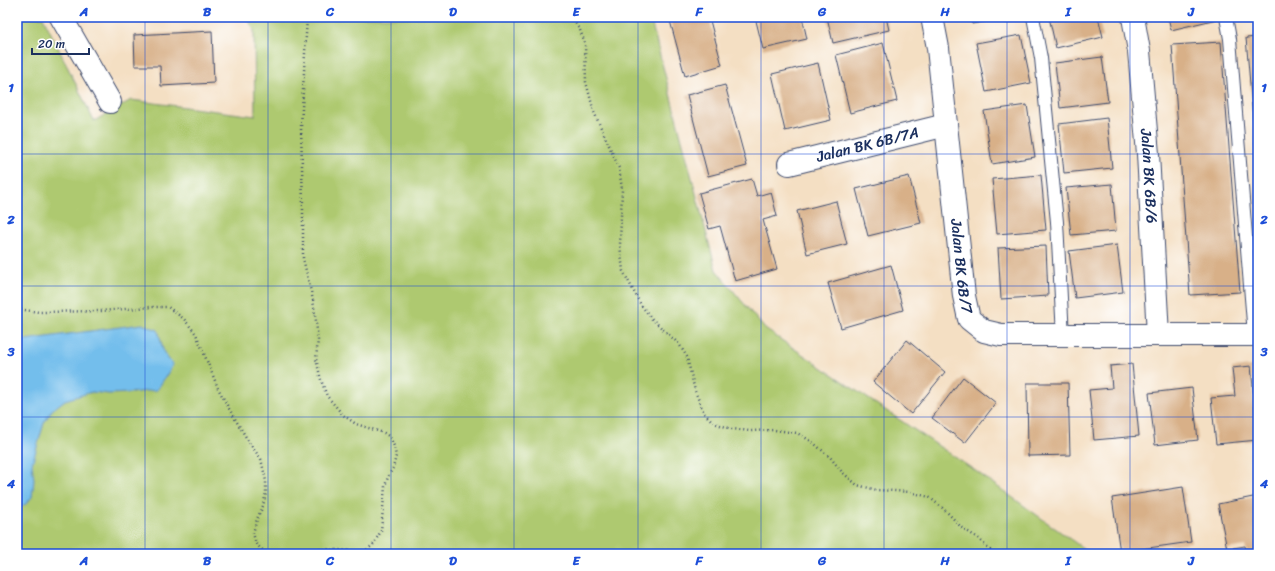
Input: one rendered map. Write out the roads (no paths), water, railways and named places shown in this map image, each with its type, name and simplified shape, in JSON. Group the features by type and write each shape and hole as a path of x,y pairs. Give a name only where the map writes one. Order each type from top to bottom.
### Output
{"street":[{"path":"60,17 110,102"},
{"name":"Jalan BK 6B/7","path":"932,17 938,48 964,296 969,319 984,331 1001,335 1256,335"},
{"name":"Jalan BK 6B/6","path":"1133,17 1139,51 1148,154 1158,335"},
{"name":"Jalan BK 6B/7A","path":"790,164 946,125"}],"lane":[{"path":"1033,17 1041,58 1057,222 1063,336"},
{"path":"1226,17 1230,39 1256,335"}],"water":[{"path":"142,324 158,330 164,353 173,365 157,390 109,394 92,392 65,400 52,410 44,423 32,464 34,480 32,497 26,504 17,508 17,341"}]}
